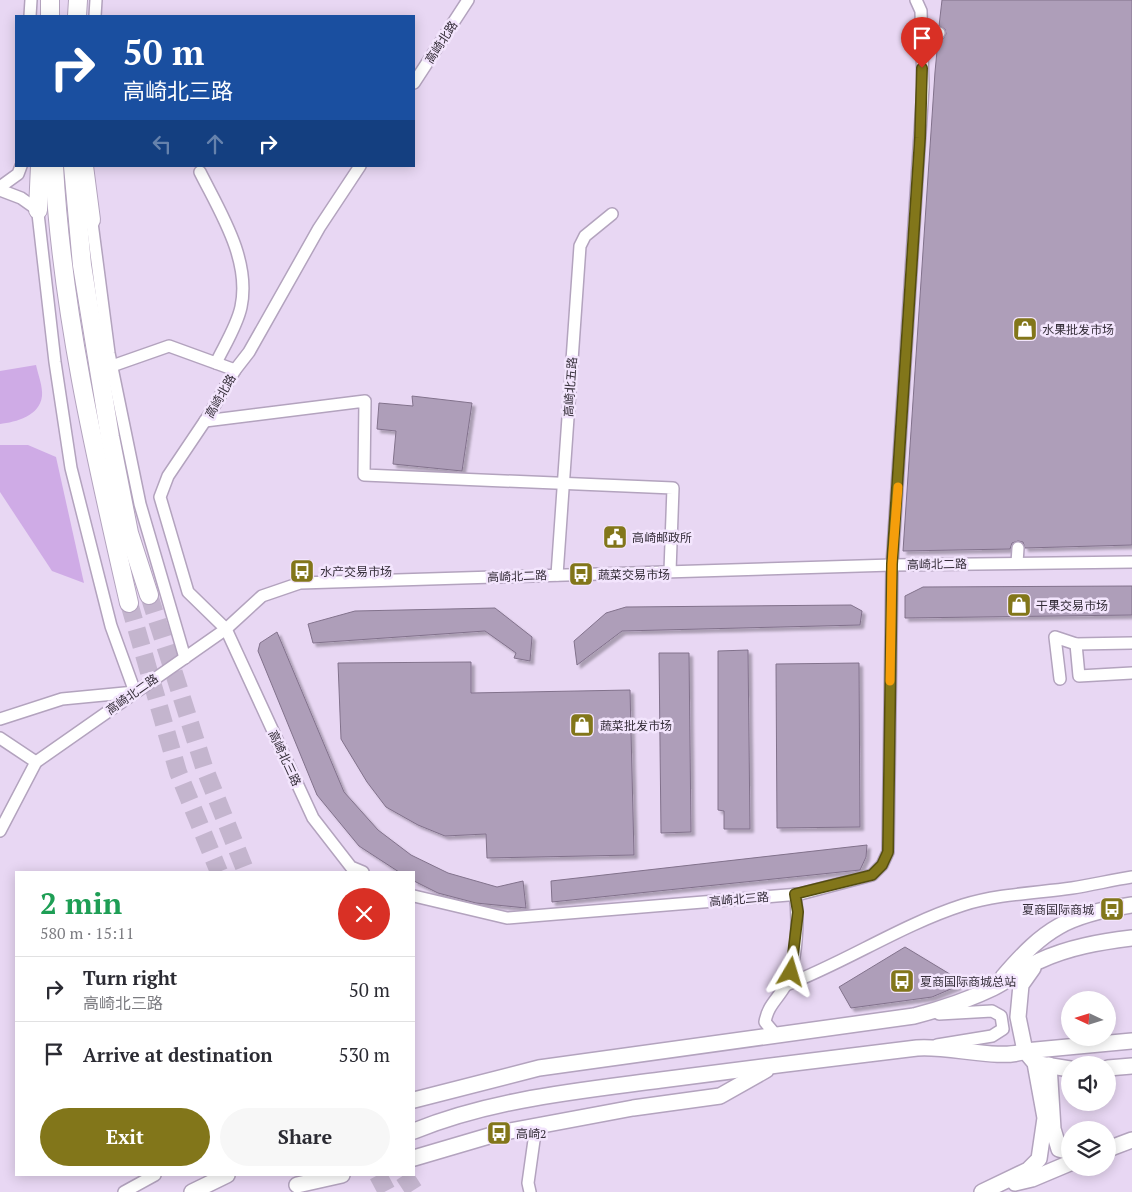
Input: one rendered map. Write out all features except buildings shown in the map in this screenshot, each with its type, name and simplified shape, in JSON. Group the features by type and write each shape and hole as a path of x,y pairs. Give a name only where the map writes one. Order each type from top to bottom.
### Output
{"highway":[{"path":"50,0 50,15"},
{"path":"77,15 78,0"},
{"path":"38,210 40,167"},
{"path":"54,167 56,207 93,446 129,602"},
{"path":"73,167 82,265 110,437 129,533 150,595"},
{"path":"84,167 92,220"}],"main road":[{"path":"994,988 1021,956 1045,933 1076,918 1132,905"},
{"path":"415,1100 539,1068 914,1016 940,1009 994,988 1039,961 1089,944 1132,938"},
{"path":"1039,961 1021,984 1018,1017 1059,1149 1061,1150"},
{"path":"1031,1059 1132,1041"},
{"path":"415,1131 445,1118 538,1096 920,1048 972,1050 1031,1059 1061,1067"},
{"path":"981,1192 1028,1170 1039,1159 1045,1118 1031,1059"},
{"path":"415,1158 499,1133 633,1108 720,1096 773,1066"},
{"path":"1116,1067 1132,1066"},
{"path":"1116,1146 1132,1140"},
{"path":"981,1192 1032,1179 1061,1167"},
{"path":"1000,1192 1061,1172"},
{"path":"192,1192 226,1176"},
{"path":"290,1188 312,1176"},
{"path":"290,1188 338,1176"}],"street":[{"path":"30,0 30,15"},
{"path":"95,15 96,0"},
{"name":"高崎北路","path":"415,81 468,0"},
{"name":"高崎北三路","path":"415,896 508,918 795,894 872,875 882,865 888,852 892,564 922,100 921,11 916,0"},
{"path":"922,32 939,33"},
{"path":"922,100 933,105"},
{"path":"20,167 18,174 0,189 22,198 38,210"},
{"path":"0,719 62,699 135,692 111,626 71,468 55,362 32,167"},
{"path":"91,167 92,220 112,366 140,504 185,658"},
{"name":"高崎北路","path":"226,629 188,592 160,497 168,476 205,421 235,370 249,352 319,228 359,167"},
{"path":"200,172 224,220 242,267 241,307 216,364"},
{"name":"高崎北五路","path":"556,575 580,246 585,236 612,214"},
{"path":"112,366 169,346 235,370"},
{"path":"205,421 365,401 364,475 673,488 670,571"},
{"path":"1017,563 1018,548"},
{"name":"高崎北二路","path":"0,831 36,762 226,629 262,596 300,583 892,564 1132,562"},
{"name":"高崎北三路","path":"226,629 313,818 351,867 361,871"},
{"path":"1060,679 1055,637 1076,644 1132,643"},
{"path":"1076,644 1078,676 1132,673"},
{"path":"0,738 36,762"},
{"path":"786,985 815,974 916,924 963,906 988,899 1072,888 1132,877"},
{"path":"775,1034 765,1022 767,1009 786,985 791,972 798,912 795,894"},
{"path":"914,1016 992,1011 1001,1016 1003,1022 1003,1029 992,1036 920,1048"},
{"path":"530,1192 528,1183 536,1126"},
{"path":"124,1192 153,1176"}],"shaded area":[{"path":"36,365 42,392 37,409 20,420 0,424 0,371"},
{"path":"0,445 28,445 56,457 84,583 52,571 0,492"}],"tunnel":[{"path":"149,595 204,767 246,871"},
{"path":"129,603 178,772 219,871"},
{"path":"379,1176 387,1192"},
{"path":"405,1176 415,1192"}],"slow traffic":[{"path":"890,681 892,564 898,487"}],"place":[{"name":"水果批发市场","path":"1025,329"},
{"name":"高崎邮政所","path":"615,537"},
{"name":"水产交易市场","path":"302,571"},
{"name":"蔬菜交易市场","path":"581,574"},
{"name":"干果交易市场","path":"1019,605"},
{"name":"蔬菜批发市场","path":"582,725"},
{"name":"夏商国际商城","path":"1112,909"},
{"name":"夏商国际商城总站","path":"902,981"},
{"name":"高崎2","path":"499,1133"}],"route":[{"path":"791,972 798,912 795,894 872,875 882,865 888,852 892,564 920,138 922,68"}]}
